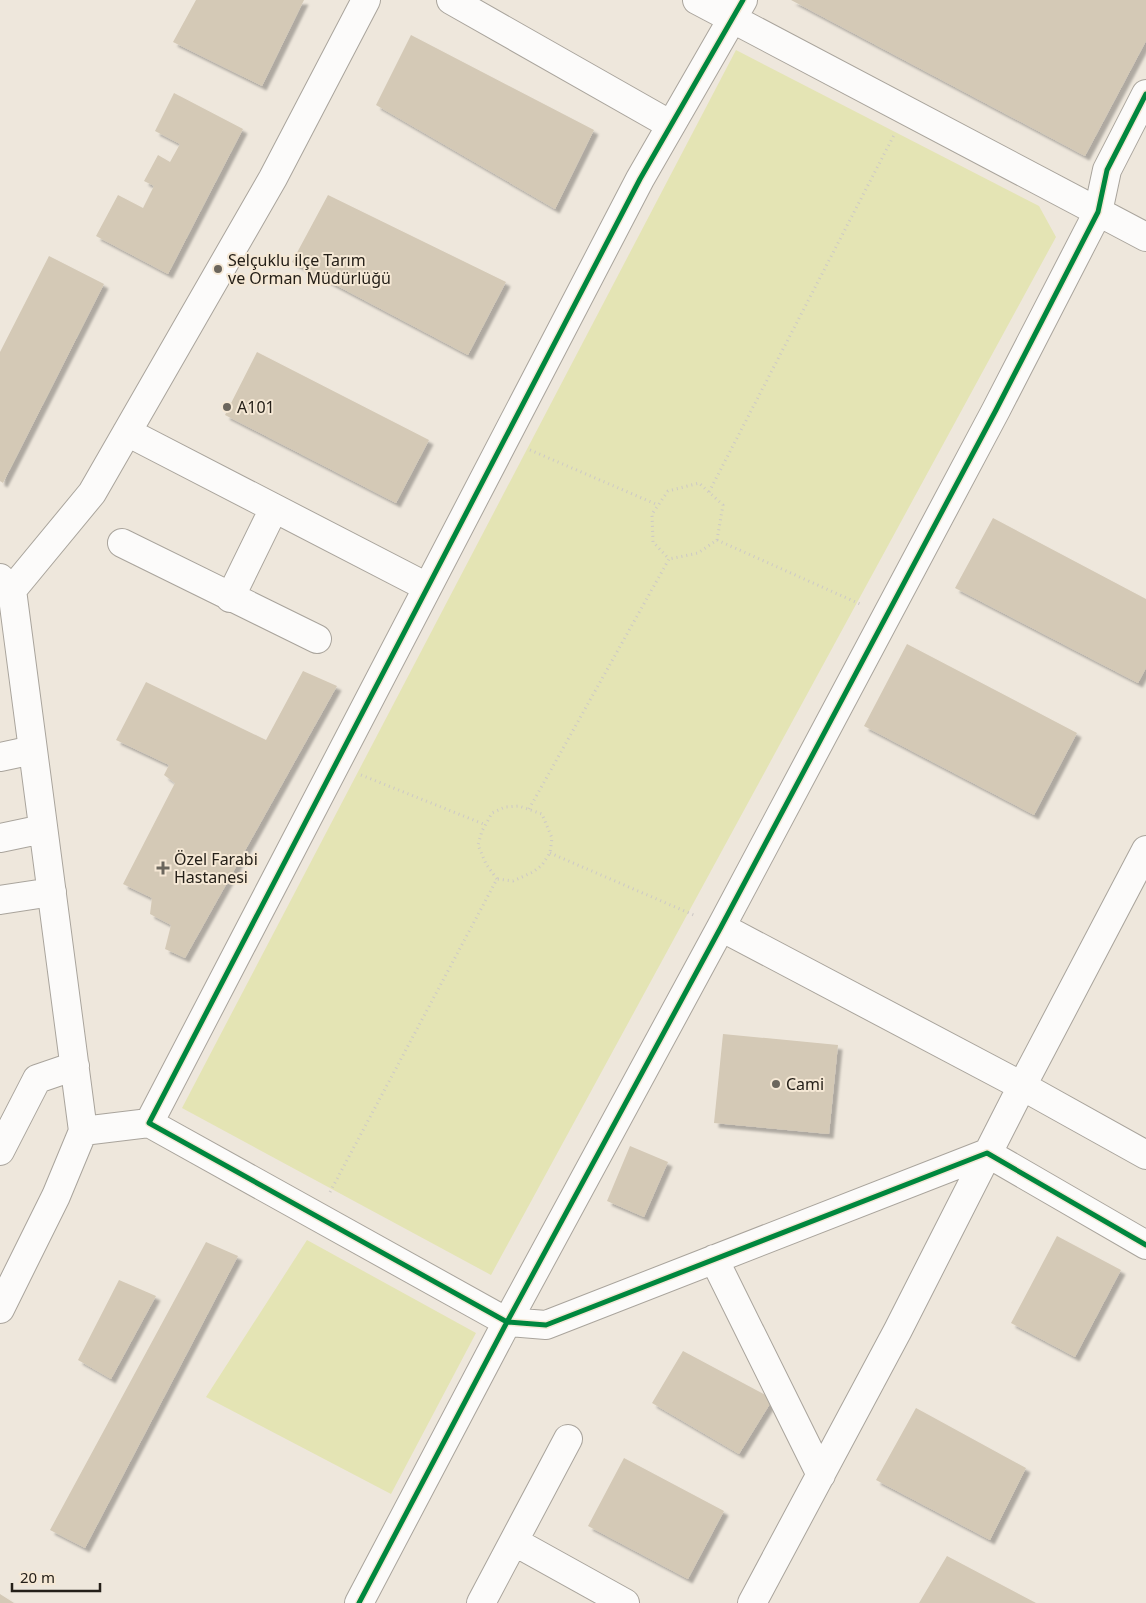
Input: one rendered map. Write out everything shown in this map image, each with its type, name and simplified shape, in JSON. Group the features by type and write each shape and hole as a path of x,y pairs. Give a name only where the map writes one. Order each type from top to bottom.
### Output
{"street":[{"path":"0,1308 56,1196 83,1131 33,750 6,584 92,493 273,178 366,0"},
{"path":"451,0 671,125"},
{"path":"697,0 738,9 907,111 1146,238"},
{"path":"149,1123 640,179 738,9"},
{"path":"359,1603 507,1322 722,927 1098,212 1107,170 1146,94"},
{"path":"127,432 427,587"},
{"path":"230,598 274,508"},
{"path":"122,543 230,598 317,639"},
{"path":"0,756 33,750"},
{"path":"0,838 43,829"},
{"path":"752,1603 898,1330 987,1153 1146,850"},
{"path":"0,900 52,892"},
{"path":"722,927 1022,1086 1146,1155"},
{"path":"0,1151 38,1079 75,1066"},
{"path":"83,1131 149,1123 507,1322 546,1324 987,1153"},
{"path":"987,1153 1146,1245"},
{"path":"714,1260 821,1475"},
{"path":"482,1603 568,1439"},
{"path":"515,1542 625,1603"}],"path":[{"path":"709,492 907,111"},
{"path":"504,439 658,505"},
{"path":"529,810 669,559 698,553 717,540 723,505 699,483 668,491 652,514 653,542 669,559"},
{"path":"717,540 886,616"},
{"path":"335,765 486,825"},
{"path":"518,806 542,814 552,838 550,853 542,865 533,872 513,881 497,879 486,864 478,845 486,825 492,813 506,807 518,806"},
{"path":"550,853 722,927"},
{"path":"317,1216 497,879"}],"green space":[{"path":"736,50 1039,206 1056,237 491,1275 182,1108"},
{"path":"307,1240 476,1333 391,1494 206,1397"}],"building":[{"path":"196,0 304,0 262,86 173,42"},
{"path":"791,0 1146,0 1146,41 1085,156"},
{"path":"411,35 594,130 555,209 376,105"},
{"path":"174,93 243,129 168,274 96,236 118,195 143,208 154,186 144,181 158,155 170,162 180,144 155,131"},
{"path":"328,195 506,282 468,355 292,262"},
{"path":"49,256 104,284 3,483 0,481 0,352"},
{"path":"257,352 429,440 396,503 225,415"},
{"path":"993,518 1146,599 1146,668 1138,683 955,588"},
{"path":"907,644 1077,733 1034,815 864,726"},
{"path":"303,671 337,686 185,958 165,949 171,925 150,914 152,898 123,884 175,783 164,775 169,765 116,740 146,682 266,740"},
{"name":"Cami","path":"723,1034 838,1045 829,1134 714,1123"},
{"path":"630,1146 668,1162 644,1217 607,1201"},
{"path":"1057,1236 1121,1270 1075,1357 1011,1323"},
{"path":"206,1242 238,1256 85,1548 50,1530"},
{"path":"119,1280 156,1296 111,1379 78,1360"},
{"path":"683,1351 773,1399 739,1454 652,1403"},
{"path":"916,1408 1026,1468 990,1540 876,1480"},
{"path":"624,1458 724,1511 688,1579 588,1526"},
{"path":"947,1556 1036,1603 919,1603"},
{"path":"0,1594 14,1603 0,1603"}],"cycle path":[{"path":"359,1603 507,1322 149,1123 640,179 743,0"},
{"path":"1146,94 1107,170 1098,212 996,410 721,927 507,1322 546,1325 987,1153 1146,1245"}],"place":[{"name":"Selçuklu ilçe Tarım ve Orman Müdürlüğü","path":"218,269"},
{"name":"A101","path":"227,407"},
{"name":"Özel Farabi Hastanesi","path":"163,868"},
{"name":"Cami","path":"776,1084"}]}
